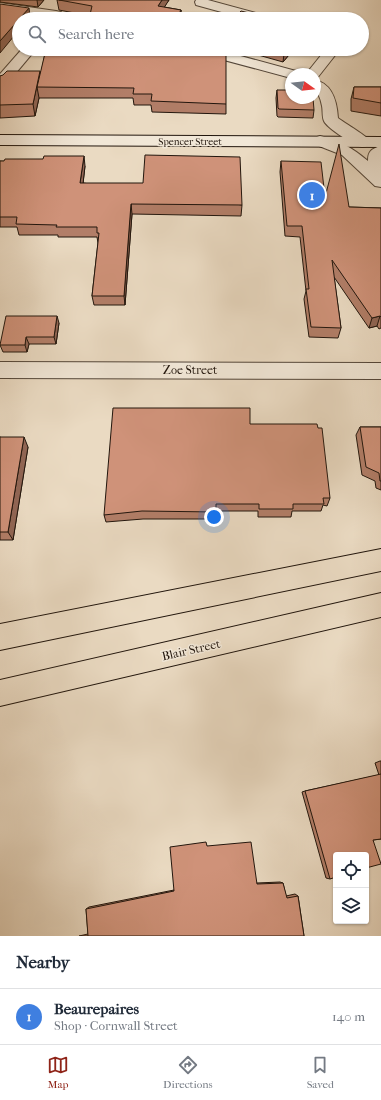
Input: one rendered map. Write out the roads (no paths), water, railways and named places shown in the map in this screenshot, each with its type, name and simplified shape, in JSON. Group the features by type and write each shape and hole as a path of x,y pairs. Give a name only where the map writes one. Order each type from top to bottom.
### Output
{"main road":[{"path":"0,637 381,560"},
{"name":"Blair Street","path":"0,693 381,605"}],"street":[{"path":"201,2 237,12"},
{"path":"0,6 50,12"},
{"path":"0,83 23,56"},
{"path":"225,56 285,72"},
{"path":"318,68 327,56"},
{"path":"302,141 321,130 331,120 330,100 327,94 321,89"},
{"path":"331,120 346,132 363,142"},
{"name":"Spencer Street","path":"0,140 381,142"},
{"path":"320,141 341,148 378,179"},
{"path":"378,179 375,158 376,153 381,151"},
{"name":"Zoe Street","path":"0,370 381,371"}],"place":[{"name":"Beaurepaires","path":"312,195"}]}
